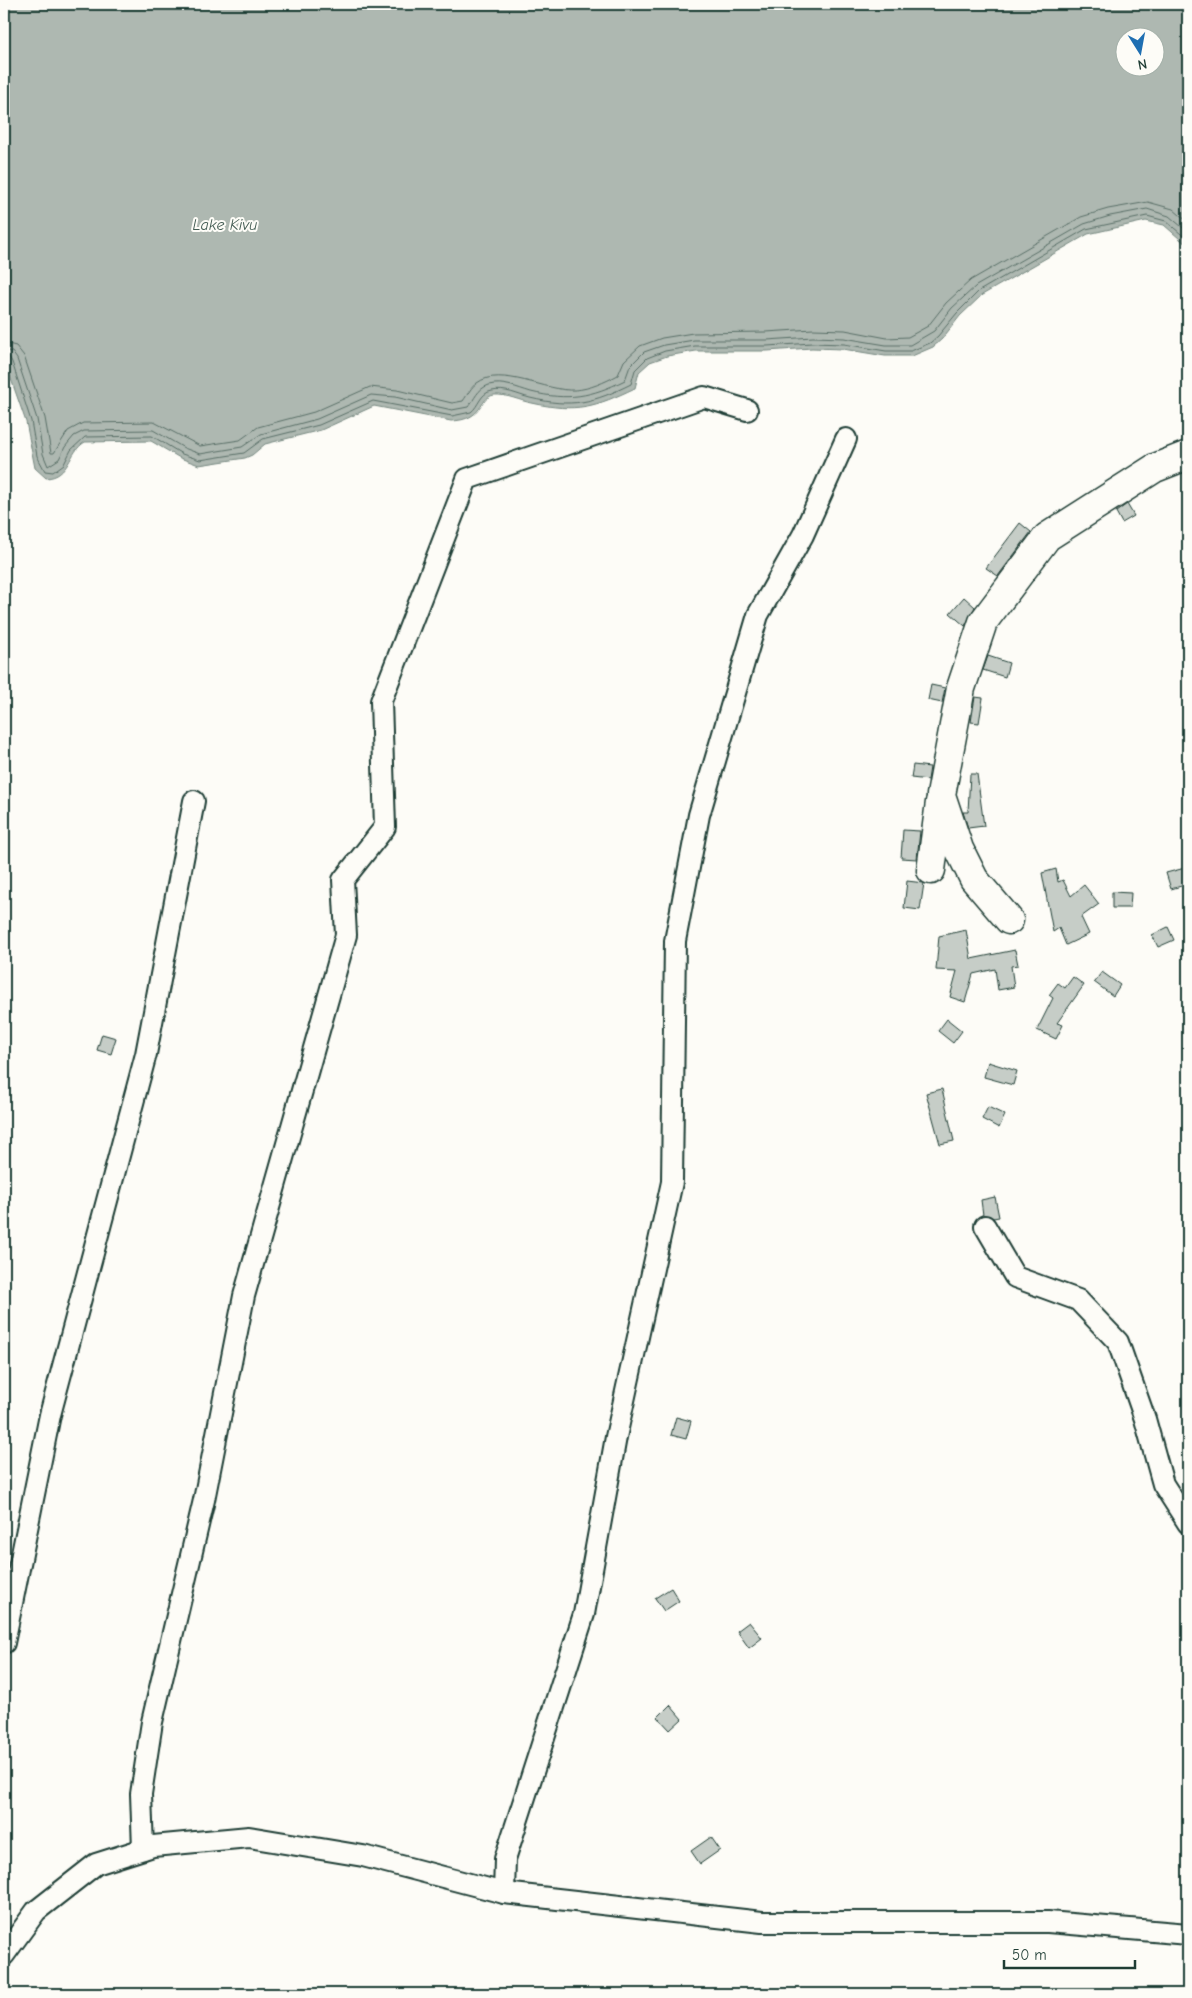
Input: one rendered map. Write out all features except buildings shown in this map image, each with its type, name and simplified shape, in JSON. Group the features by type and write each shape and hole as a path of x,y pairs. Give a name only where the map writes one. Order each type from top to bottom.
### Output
{"street":[{"path":"143,1849 141,1794 152,1722 204,1500 244,1296 346,935 343,880 385,827 381,702 467,479 704,397 747,410"},
{"path":"504,1893 505,1859 584,1614 616,1437 672,1182 675,941 699,815 758,616 803,535 846,440"},
{"path":"931,870 941,795 961,688 983,622 1047,537 1155,468 1188,455"},
{"path":"941,795 959,849 974,879 1009,920"},
{"path":"4,1643 50,1415 146,1054 194,801"},
{"path":"986,1226 1015,1277 1078,1300 1118,1342 1144,1419 1163,1484 1188,1523"},
{"path":"4,1956 36,1911 96,1864 152,1846 250,1837 363,1856 504,1893 762,1922 1048,1922 1188,1934"}],"water":[{"name":"Lake Kivu","path":"4,4 1188,4 1188,246 1164,225 1146,221 1088,234 982,295 960,316 942,339 933,347 912,356 885,356 843,349 812,348 767,351 696,351 667,356 650,362 639,372 635,388 597,404 561,408 494,395 485,400 470,417 451,421 374,406 321,430 265,444 252,455 245,458 199,465 180,458 151,441 85,442 79,446 60,473 54,477 46,478 35,468 26,422 4,359"}]}
